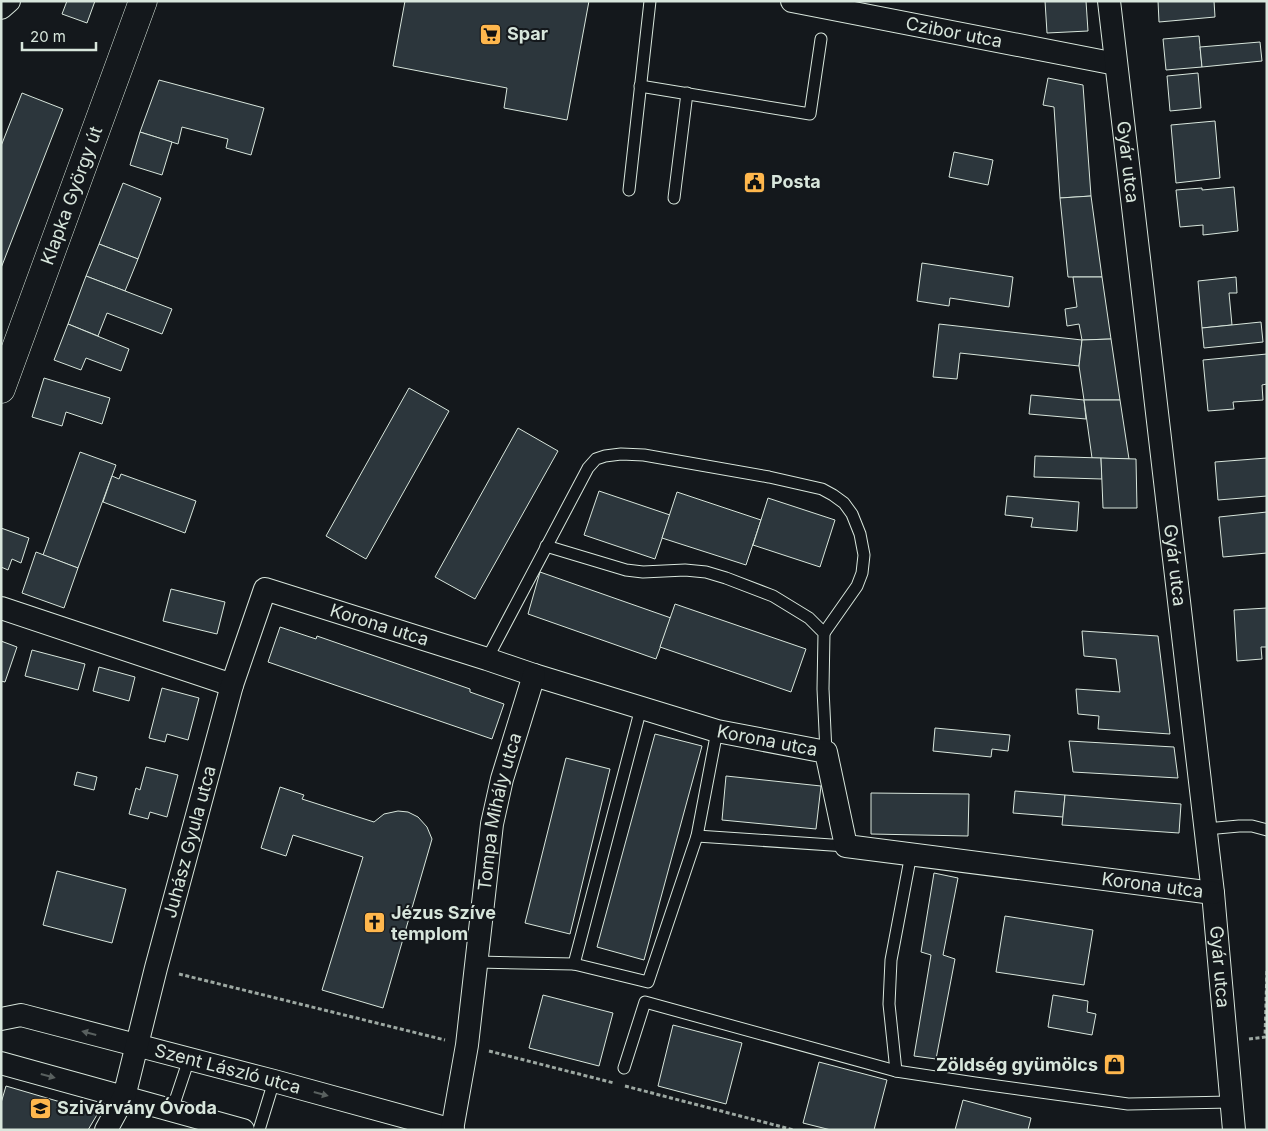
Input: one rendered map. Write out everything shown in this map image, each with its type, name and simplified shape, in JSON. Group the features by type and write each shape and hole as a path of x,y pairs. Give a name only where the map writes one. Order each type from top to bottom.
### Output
{"main road":[{"name":"Klapka György út","path":"1,389 143,1"}],"street":[{"path":"1,8 9,1"},
{"name":"Czibor utca","path":"792,1 1116,64"},
{"name":"Gyár utca","path":"1109,1 1206,829 1234,1130"},
{"name":"Korona utca","path":"265,589 717,731 826,752 846,846 1213,893"},
{"name":"Juhász Gyula utca","path":"106,1130 124,1097 136,1045 232,685 265,589"},
{"path":"1,608 232,685"},
{"name":"Tompa Mihály utca","path":"452,1130 467,1045 492,824 502,779 534,675"},
{"name":"Szent László utca","path":"1,1019 21,1015 452,1130"},
{"path":"1,1063 243,1130"}],"lane":[{"path":"629,190 650,1"},
{"path":"640,86 810,114 822,39"},
{"path":"674,198 687,93"},
{"path":"487,659 588,468 596,459 621,454 644,455 769,477 822,489 844,503 852,514 860,534 864,555 862,573 857,586 824,633 823,689 826,752"},
{"path":"546,546 626,570 643,572 685,570 706,572 726,578 773,596 810,618 824,633"},
{"path":"574,964 641,708"},
{"path":"624,1068 645,1002 648,982 696,836 717,731"},
{"path":"1206,829 1252,826 1267,830"},
{"path":"696,836 846,846"},
{"path":"896,1071 890,1004 891,960 911,854"},
{"path":"477,962 574,964 648,982"},
{"path":"645,1002 896,1071 1128,1104 1232,1102"},
{"path":"172,1110 189,1059"},
{"path":"259,1130 274,1081"}],"path":[{"path":"1265,1038 1266,969"}],"building":[{"path":"67,1 95,1 87,23 62,14"},
{"name":"Spar","path":"405,1 589,1 567,120 504,108 507,88 393,66"},
{"path":"1045,1 1086,1 1088,31 1047,33"},
{"path":"1158,1 1214,1 1215,17 1159,22"},
{"path":"1199,36 1202,67 1166,70 1163,39"},
{"path":"1260,42 1262,61 1202,67 1200,47"},
{"path":"1198,73 1201,108 1170,111 1167,76"},
{"path":"1048,78 1083,85 1091,196 1060,198 1054,107 1043,105"},
{"path":"159,80 264,108 251,155 226,148 228,139 182,127 178,144 140,132"},
{"path":"22,93 63,109 1,268 1,146"},
{"path":"1215,121 1220,178 1176,183 1171,125"},
{"path":"140,132 172,142 162,175 130,165"},
{"path":"954,152 993,160 988,185 949,177"},
{"path":"123,183 161,198 138,259 99,244"},
{"path":"1234,187 1238,231 1203,235 1203,225 1180,227 1176,190"},
{"path":"1091,196 1102,277 1068,277 1060,198"},
{"path":"99,244 138,259 125,291 86,276"},
{"path":"922,263 1013,277 1009,307 950,298 949,306 917,301"},
{"path":"86,276 172,309 162,334 107,313 98,336 68,324"},
{"path":"1073,277 1102,277 1111,339 1082,340 1079,324 1067,326 1065,309 1077,307"},
{"path":"1236,277 1237,293 1229,293 1232,325 1202,328 1198,281"},
{"path":"1261,322 1263,342 1204,348 1202,328"},
{"path":"68,324 129,349 121,371 86,358 81,370 54,360"},
{"path":"939,324 1082,340 1079,366 960,353 957,379 933,377"},
{"path":"1111,339 1120,400 1084,400 1079,366 1082,340"},
{"path":"1267,354 1267,384 1262,385 1263,400 1233,402 1234,409 1208,411 1203,360"},
{"path":"44,378 110,398 102,424 66,412 62,426 32,417"},
{"path":"409,388 449,411 366,559 326,536"},
{"path":"1031,395 1084,400 1086,419 1029,414"},
{"path":"1084,400 1120,400 1129,459 1092,458"},
{"path":"518,428 558,451 475,599 435,577"},
{"path":"80,452 116,465 78,568 43,555"},
{"path":"1035,456 1101,458 1102,479 1034,477"},
{"path":"1101,458 1136,459 1137,508 1103,508"},
{"path":"1267,458 1267,496 1218,500 1215,462"},
{"path":"121,474 196,501 185,533 103,502 112,476 119,479"},
{"path":"599,491 670,515 655,559 584,535"},
{"path":"677,492 761,520 746,565 662,538"},
{"path":"1007,496 1079,502 1077,531 1031,527 1033,518 1005,515"},
{"path":"768,498 835,520 820,567 753,545"},
{"path":"1267,512 1267,553 1223,557 1219,517"},
{"path":"1,528 29,538 21,563 12,559 8,570 1,567"},
{"path":"36,552 78,568 64,608 22,593"},
{"path":"540,572 671,618 656,659 528,614"},
{"path":"171,589 225,602 217,634 163,621"},
{"path":"675,604 806,649 791,692 660,647"},
{"path":"1267,608 1267,647 1261,647 1262,659 1237,661 1234,610"},
{"path":"280,627 316,639 317,636 470,689 470,692 504,704 492,739 268,662"},
{"path":"1082,631 1158,636 1170,734 1098,729 1099,716 1078,714 1076,689 1120,692 1116,659 1084,656"},
{"path":"1,641 17,647 5,682 1,681"},
{"path":"32,650 85,664 78,690 25,676"},
{"path":"99,667 135,677 129,701 93,691"},
{"path":"162,688 199,698 188,740 167,734 165,742 149,738"},
{"path":"935,728 1010,735 1008,751 992,749 991,757 933,751"},
{"path":"655,734 702,746 644,960 597,947"},
{"path":"1069,741 1174,747 1178,778 1073,772"},
{"path":"566,758 610,769 570,934 525,923"},
{"path":"146,767 178,775 167,817 150,812 148,819 129,814 136,788 140,790"},
{"path":"77,772 97,777 94,790 74,785"},
{"path":"726,776 821,786 816,829 722,820"},
{"name":"Jézus Szíve templom","path":"280,787 304,795 302,799 374,822 384,814 398,811 408,812 418,817 427,827 432,839 383,1008 322,990 363,857 293,835 286,856 261,848"},
{"path":"1015,791 1065,795 1063,817 1013,813"},
{"path":"871,793 969,794 968,836 871,834"},
{"path":"1065,795 1181,804 1179,833 1062,825"},
{"path":"57,871 126,889 112,943 43,925"},
{"path":"934,873 958,878 943,955 955,959 936,1059 914,1056 931,955 921,952"},
{"path":"1005,916 1093,930 1084,985 996,972"},
{"path":"543,995 613,1013 599,1066 529,1048"},
{"path":"1053,995 1088,1001 1087,1012 1096,1014 1092,1035 1048,1027"},
{"path":"673,1025 742,1043 726,1104 658,1086"},
{"path":"819,1062 887,1080 874,1130 831,1130 803,1123"},
{"name":"Szivárvány Óvoda","path":"6,1086 98,1113 88,1130 1,1130 1,1103"},
{"path":"963,1100 1031,1118 1028,1130 955,1130"}],"place":[{"name":"Spar","path":"491,34"},
{"name":"Posta","path":"755,182"},
{"name":"Jézus Szíve templom","path":"375,923"},
{"name":"Zöldség gyümölcs","path":"1114,1065"},
{"name":"Szivárvány Óvoda","path":"41,1108"}]}
